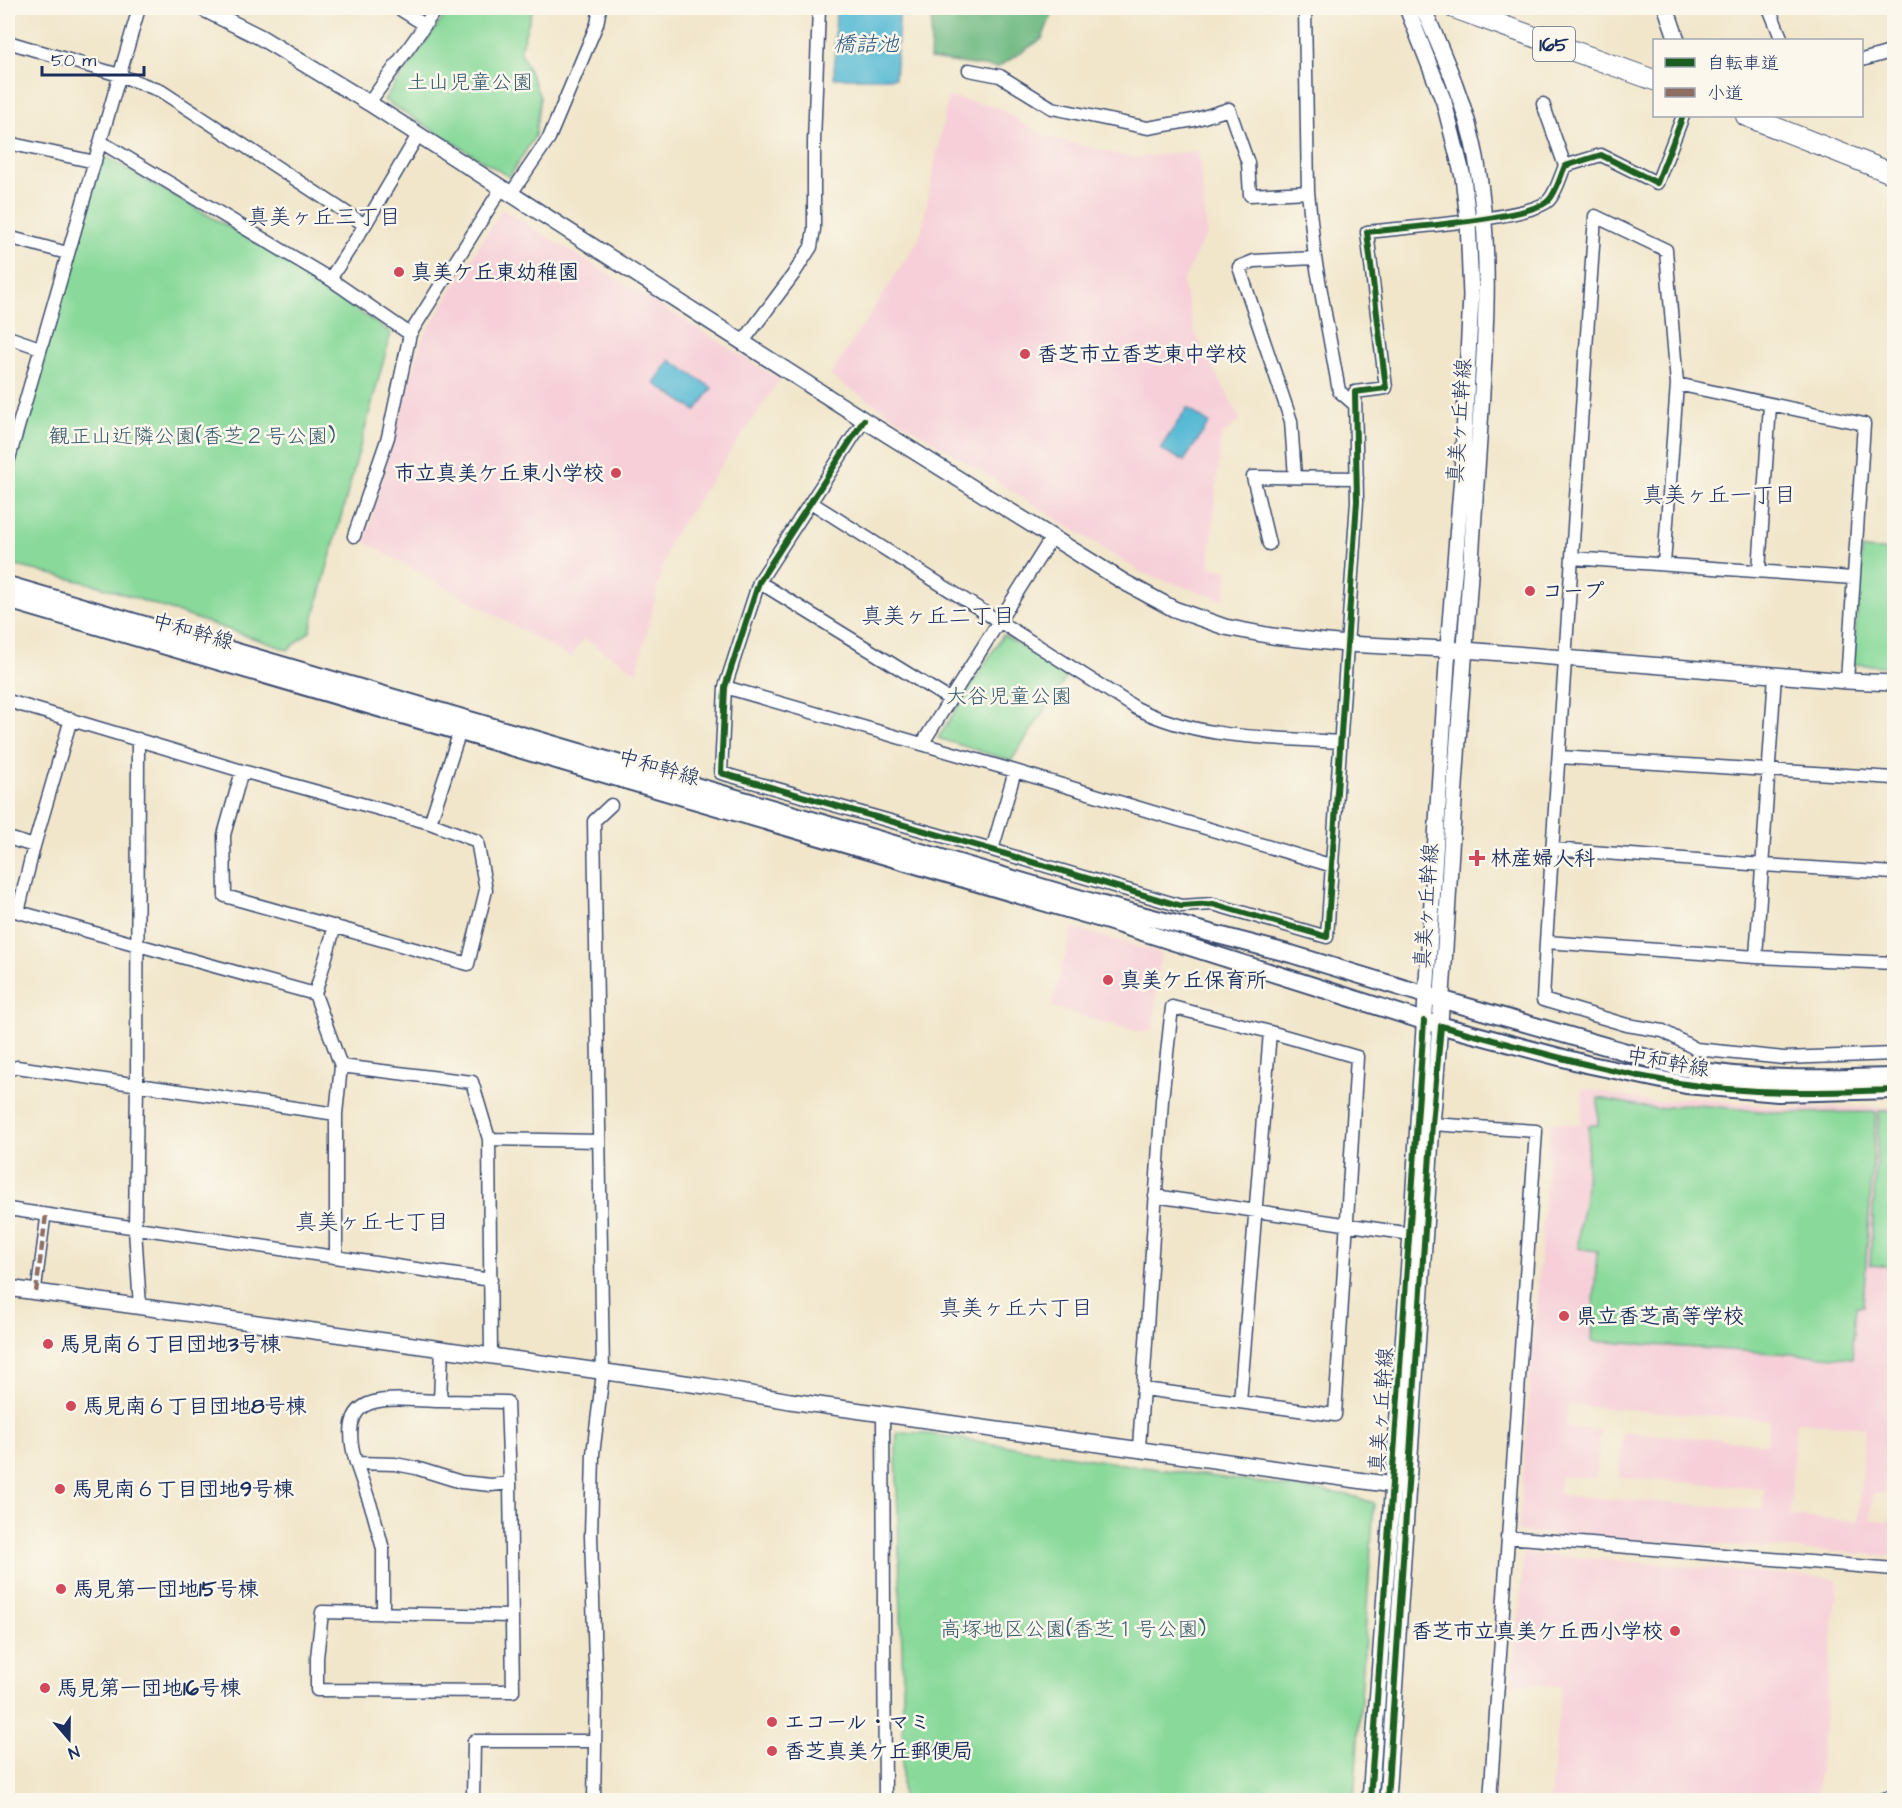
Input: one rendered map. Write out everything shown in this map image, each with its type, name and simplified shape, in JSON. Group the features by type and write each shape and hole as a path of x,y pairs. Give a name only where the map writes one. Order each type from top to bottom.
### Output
{"highway":[{"name":"165","path":"1454,8 1653,80"},
{"path":"1752,117 1778,121 1894,174"}],"main road":[{"name":"中和幹線","path":"8,585 1099,904 1291,954 1652,1060 1702,1072 1776,1079 1894,1077"},
{"name":"中和幹線","path":"8,600 1108,921 1441,1026 1586,1064 1686,1085 1778,1093 1894,1090"}],"street":[{"path":"8,462 11,435 40,348 139,8"},
{"path":"202,8 260,37 369,104 864,420 1124,582 1174,609 1248,633 1346,644 1448,648 1894,683"},
{"path":"398,8 425,25"},
{"path":"369,104 436,8"},
{"path":"354,536 388,437 410,334 506,192 549,138 597,24 600,8"},
{"path":"742,343 794,275 811,247 814,230 814,142 819,8"},
{"path":"1305,8 1308,192 1315,258 1339,391 1354,404"},
{"path":"1407,8 1423,19"},
{"path":"1666,8 1677,39"},
{"path":"1769,8 1782,39"},
{"name":"真美ヶ丘幹線","path":"1387,1800 1411,1234 1424,1021 1434,997 1465,650 1486,330 1488,261 1485,218 1475,154 1467,123 1455,87 1423,19"},
{"name":"真美ヶ丘幹線","path":"1370,1800 1441,1026 1434,997 1448,648 1462,476 1470,327 1471,262 1463,177 1423,19"},
{"path":"8,42 119,75 160,91 365,225"},
{"path":"1863,60 1894,51"},
{"path":"969,70 1000,76 1052,108 1148,128 1194,120 1229,109 1248,163 1250,195 1308,192"},
{"path":"864,420 759,582 725,687 721,772 1181,906 1213,904 1327,937 1358,478 1355,392 1386,388 1367,232 1485,218 1528,210 1549,201 1565,166 1543,104"},
{"path":"1565,166 1601,155 1657,183 1683,117"},
{"path":"330,279 418,135"},
{"path":"101,142 330,279 410,334"},
{"path":"8,143 95,162"},
{"path":"1664,564 1677,384 1666,250 1595,216 1543,1000 1628,1025 1664,1031 1696,1048 1784,1058 1894,1054"},
{"path":"8,237 68,253"},
{"path":"1295,477 1292,421 1239,267 1254,261 1315,258"},
{"path":"8,337 40,348"},
{"path":"1677,384 1864,424 1847,681"},
{"path":"1759,571 1770,405"},
{"path":"1269,544 1253,477 1358,478"},
{"path":"812,503 1136,708 1157,719 1207,732 1339,742"},
{"path":"922,744 1052,537"},
{"path":"1572,558 1853,579"},
{"path":"759,582 949,699"},
{"path":"1756,957 1775,675"},
{"path":"725,687 1333,866"},
{"path":"8,701 242,771 430,823 477,841 486,890 468,964 225,896 224,836 242,771"},
{"path":"71,719 13,910 315,994"},
{"path":"430,823 460,731"},
{"path":"138,739 135,1229 140,1307"},
{"path":"1559,757 1894,778"},
{"path":"992,850 1016,771"},
{"path":"594,1800 596,1695 591,1536 593,1454 603,1373 594,821 611,805"},
{"path":"8,838 34,846"},
{"path":"1552,849 1894,873"},
{"path":"335,926 315,994 341,1066 336,1114 336,1257"},
{"path":"1546,942 1756,957 1894,963"},
{"path":"1139,1448 1162,1100 1172,1008 1270,1032 1357,1057 1335,1415 1144,1389"},
{"path":"1240,1402 1270,1032"},
{"path":"341,1066 472,1082 489,1139 491,1356"},
{"path":"8,1070 17,1067 137,1083 336,1114"},
{"path":"1432,1124 1536,1131 1490,1800"},
{"path":"489,1139 598,1141"},
{"path":"1155,1196 1411,1234"},
{"path":"8,1209 491,1280"},
{"path":"36,1292 46,1215"},
{"path":"8,1288 1400,1486"},
{"path":"440,1401 442,1349"},
{"path":"383,1614 382,1549 373,1512 352,1450 351,1420 363,1404 379,1400 507,1402 513,1691 317,1690 317,1658 322,1612 383,1614 511,1616"},
{"path":"883,1414 885,1800"},
{"path":"356,1463 395,1464 461,1482 491,1485 510,1483"},
{"path":"1507,1537 1894,1569"},
{"path":"473,1800 474,1741 594,1741"},
{"path":"1881,1800 1894,1795"}],"shaded area":[{"name":"香芝市立香芝東中学校","path":"948,97 997,107 1044,136 1132,158 1198,151 1207,232 1183,282 1195,333 1241,420 1221,436 1209,567 1228,571 1224,600 1142,573 830,376 920,237"},
{"path":"502,209 780,379 669,542 637,672 584,638 571,658 365,542 422,339"},
{"name":"真美ケ丘保育所","path":"1073,928 1160,953 1153,1031 1136,1031 1051,1007"},
{"name":"県立香芝高等学校","path":"1583,1088 1655,1103 1688,1097 1784,1108 1894,1107 1894,1111 1879,1112 1870,1265 1894,1267 1894,1494 1873,1493 1871,1520 1894,1521 1894,1556 1518,1532 1551,1122 1581,1124","holes":["1598,1098 1657,1109 1688,1104 1780,1113 1876,1112 1863,1306 1856,1305 1852,1358 1592,1341 1597,1251 1578,1248 1579,1228 1585,1199 1589,1125 1598,1126","1568,1405 1769,1420 1767,1443 1623,1432 1619,1478 1764,1488 1763,1510 1559,1495 1560,1476 1596,1478 1600,1430 1566,1427","1796,1422 1865,1427 1858,1521 1790,1516"]},
{"name":"香芝市立真美ケ丘西小学校","path":"1524,1553 1838,1579 1817,1797 1811,1800 1550,1800 1561,1686 1513,1683"}],"green space":[{"name":"土山児童公園","path":"450,8 533,8 520,50 540,97 535,136 509,177 384,100"},
{"path":"935,8 1054,8 1042,39 997,68 930,59 932,14"},
{"name":"観正山近隣公園(香芝２号公園)","path":"101,154 255,242 391,333 310,631 288,650 100,586 8,564 8,484"},
{"path":"1862,549 1894,551 1894,667 1853,664"},
{"name":"大谷児童公園","path":"1003,635 1068,675 1011,761 938,738"},
{"path":"1598,1098 1657,1109 1688,1104 1780,1113 1876,1112 1863,1306 1856,1306 1852,1358 1592,1341 1597,1251 1578,1248 1579,1228 1585,1199 1589,1125 1598,1125"},
{"path":"1879,1111 1894,1111 1894,1267 1870,1265"},
{"name":"高塚地区公園(香芝１号公園)","path":"897,1432 923,1433 1136,1466 1349,1495 1374,1503 1354,1800 902,1800 903,1683"}],"water":[{"name":"橋詰池","path":"836,8 900,8 895,78 834,78"},
{"path":"670,360 712,388 696,411 654,383"},
{"path":"1187,408 1209,423 1184,461 1160,449"}],"marked path":[{"path":"36,1292 46,1215"}],"cycle path":[{"path":"864,420 759,582 725,687 721,773 1181,906 1213,904 1327,937 1357,501 1355,392 1386,388 1367,232 1492,217 1538,207 1552,196 1565,166 1601,155 1657,183 1683,117"},
{"path":"1370,1800 1424,1021"},
{"path":"1387,1800 1432,1124 1441,1026 1593,1066 1685,1084 1764,1091 1894,1090"}],"place":[{"name":"真美ケ丘東幼稚園","path":"399,272"},
{"name":"香芝市立香芝東中学校","path":"1025,354"},
{"name":"市立真美ケ丘東小学校","path":"616,473"},
{"name":"コープ","path":"1530,591"},
{"name":"林産婦人科","path":"1477,858"},
{"name":"真美ケ丘保育所","path":"1108,980"},
{"name":"県立香芝高等学校","path":"1564,1316"},
{"name":"馬見南６丁目団地3号棟","path":"48,1344"},
{"name":"馬見南６丁目団地8号棟","path":"71,1406"},
{"name":"馬見南６丁目団地9号棟","path":"60,1489"},
{"name":"馬見第一団地15号棟","path":"61,1589"},
{"name":"香芝市立真美ケ丘西小学校","path":"1675,1631"},
{"name":"馬見第一団地16号棟","path":"45,1688"},
{"name":"エコール・マミ","path":"772,1722"},
{"name":"香芝真美ケ丘郵便局","path":"772,1751"}],"district":[{"name":"真美ヶ丘三丁目","path":"324,216"},
{"name":"真美ヶ丘一丁目","path":"1719,494"},
{"name":"真美ヶ丘二丁目","path":"938,615"},
{"name":"真美ヶ丘七丁目","path":"372,1221"},
{"name":"真美ヶ丘六丁目","path":"1016,1307"}]}
